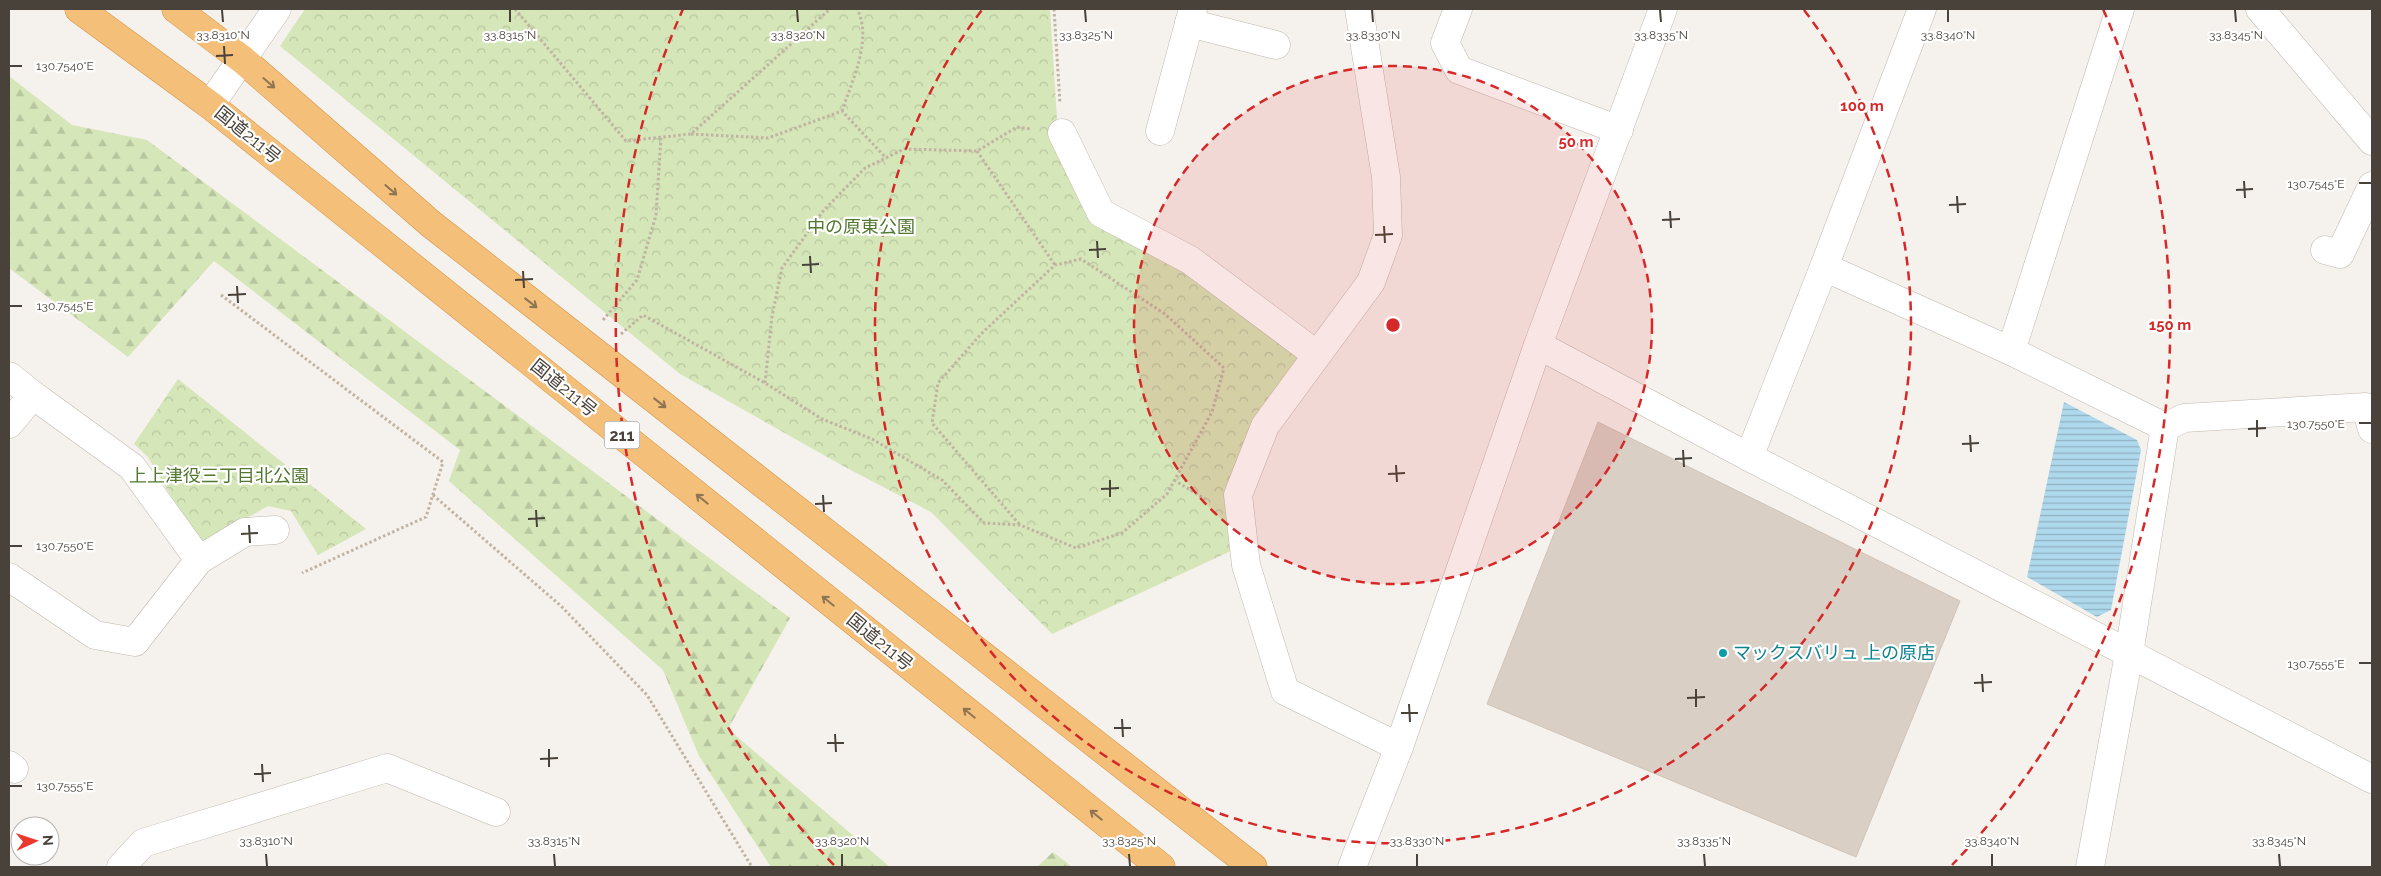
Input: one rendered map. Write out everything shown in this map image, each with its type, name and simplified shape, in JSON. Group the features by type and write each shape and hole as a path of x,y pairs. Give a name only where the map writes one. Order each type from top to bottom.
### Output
{"highway":[{"name":"国道211号","path":"79,9 210,105 1161,867"},
{"path":"176,9 243,60 431,224 1253,867"}],"street":[{"path":"210,105 278,9"},
{"path":"1359,9 1386,177 1388,235 1371,282 1265,426 1238,495 1246,565 1285,691 1399,747"},
{"path":"1458,9 1445,43 1459,70 1618,130"},
{"path":"1352,867 1399,747 1538,345 1663,9"},
{"path":"1749,457 1922,9"},
{"path":"2011,351 2120,9"},
{"path":"2260,9 2372,141"},
{"path":"1160,131 1191,16 1276,45"},
{"path":"1062,133 1101,213 1190,260 1317,356"},
{"path":"2325,250 2340,254 2372,186"},
{"path":"1824,266 2011,351 2165,427"},
{"path":"1538,345 1749,457 2372,779"},
{"path":"9,376 132,467 199,560"},
{"path":"9,424 33,395"},
{"path":"2165,427 2184,418 2366,408 2372,429"},
{"path":"2090,867 2128,654 2165,427"},
{"path":"9,577 95,636 135,642 199,560 245,532 275,530"},
{"path":"121,867 143,843 387,768 496,812"}],"path":[{"path":"515,9 626,141 690,134 768,138 842,111"},
{"path":"690,134 830,9"},
{"path":"842,111 860,56 862,19 857,9"},
{"path":"765,383 772,316 782,268 824,210 866,168 904,149 977,151 1017,127 1062,133 1054,9"},
{"path":"842,111 886,158"},
{"path":"590,349 637,280 656,215 661,137"},
{"path":"977,151 1055,265"},
{"path":"590,349 643,315 765,383 822,419 872,439 942,480 984,523 1020,525 1076,548 1122,533 1167,494 1212,412 1224,368 1165,314 1081,259 1055,265 980,334 938,383 932,423 1020,525"},
{"path":"221,295 443,462 426,517 302,573"},
{"path":"433,495 561,606 648,695 752,867"}],"green space":[{"name":"中の原東公園","path":"305,9 1050,9 1058,135 1097,219 1187,266 1304,356 1255,418 1233,550 1052,634 931,512 845,467 680,374 280,46"},
{"path":"9,76 72,125 147,140 790,618 728,729 890,867 771,867 699,756 663,670 449,481 460,450 214,261 128,357 9,268"},
{"name":"上上津役三丁目北公園","path":"178,379 366,529 318,555 291,511 268,506 200,545 148,457 134,444"},
{"path":"1053,852 1072,867 1037,867"}],"water":[{"path":"2064,402 2137,440 2141,450 2111,610 2097,617 2027,577"}],"building":[{"name":"マックスバリュ 上の原店","path":"1598,422 1960,601 1856,857 1487,704"}],"place":[{"name":"マックスバリュ 上の原店","path":"1723,653"}]}
